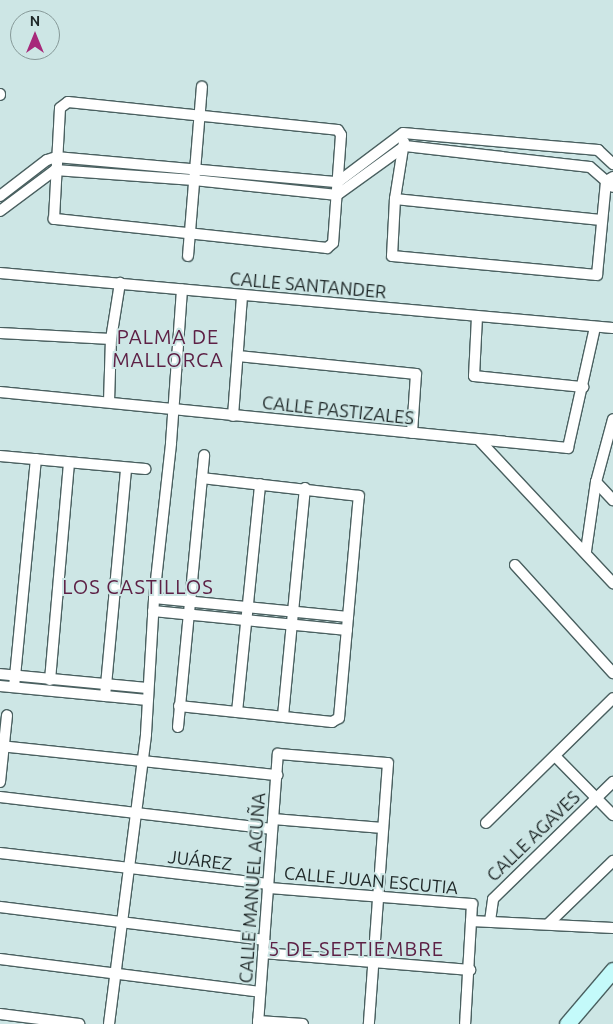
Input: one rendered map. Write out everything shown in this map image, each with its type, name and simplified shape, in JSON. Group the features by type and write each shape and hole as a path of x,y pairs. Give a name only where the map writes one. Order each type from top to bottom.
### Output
{"street":[{"path":"188,256 202,87"},
{"path":"68,102 200,114 338,130 341,135 331,247 58,221 53,216 60,108 68,102"},
{"path":"0,196 47,160 56,157 195,167 338,182 403,133 598,150 613,164"},
{"path":"0,211 55,170 194,180 337,195 404,146 590,167 611,182 601,220 597,275 392,256 395,199 404,146 403,133"},
{"path":"395,199 601,220"},
{"name":"CALLE SANTANDER","path":"0,273 613,328"},
{"path":"109,402 112,339 120,283"},
{"path":"109,1024 142,761 154,598 173,409 182,289"},
{"path":"233,416 242,296"},
{"path":"477,317 474,376 583,387 595,327"},
{"path":"0,332 112,339"},
{"path":"238,356 416,374 412,433"},
{"name":"CALLE PASTIZALES","path":"0,392 480,441 568,448 583,387"},
{"path":"586,550 596,482 613,419"},
{"path":"480,441 586,550 613,582"},
{"path":"178,727 204,455"},
{"path":"0,456 126,469 145,469"},
{"path":"14,687 17,676 36,459"},
{"path":"50,680 69,463"},
{"path":"105,696 126,469"},
{"path":"179,706 337,721 347,630 359,496 305,488 202,478"},
{"path":"596,482 613,500"},
{"path":"237,712 260,484"},
{"path":"283,716 305,488"},
{"path":"515,565 613,673"},
{"path":"154,598 348,617"},
{"path":"153,612 347,630"},
{"path":"0,674 147,688"},
{"path":"0,686 147,700"},
{"path":"486,823 613,698"},
{"path":"0,782 2,746 7,715"},
{"path":"2,746 277,775"},
{"name":"CALLE MANUEL ACUÑA","path":"258,1022 278,754 388,764 383,828"},
{"path":"554,756 613,815"},
{"name":"CALLE AGAVES","path":"490,921 493,898 613,782"},
{"path":"0,798 273,824 383,828 369,1024"},
{"name":"JUÁREZ","path":"0,853 268,886"},
{"path":"548,924 613,861"},
{"name":"CALLE JUAN ESCUTIA","path":"268,886 378,899 472,904 470,921"},
{"path":"0,907 264,940"},
{"path":"465,1024 470,970 470,921 613,928"},
{"path":"263,953 470,970"},
{"path":"0,959 260,992"},
{"path":"567,1024 610,977"},
{"path":"0,1014 79,1024"},
{"path":"258,1022 303,1024"}],"district":[{"name":"PALMA DE MALLORCA","path":"168,348"},
{"name":"LOS CASTILLOS","path":"138,586"},
{"name":"5 DE SEPTIEMBRE","path":"356,948"}]}
